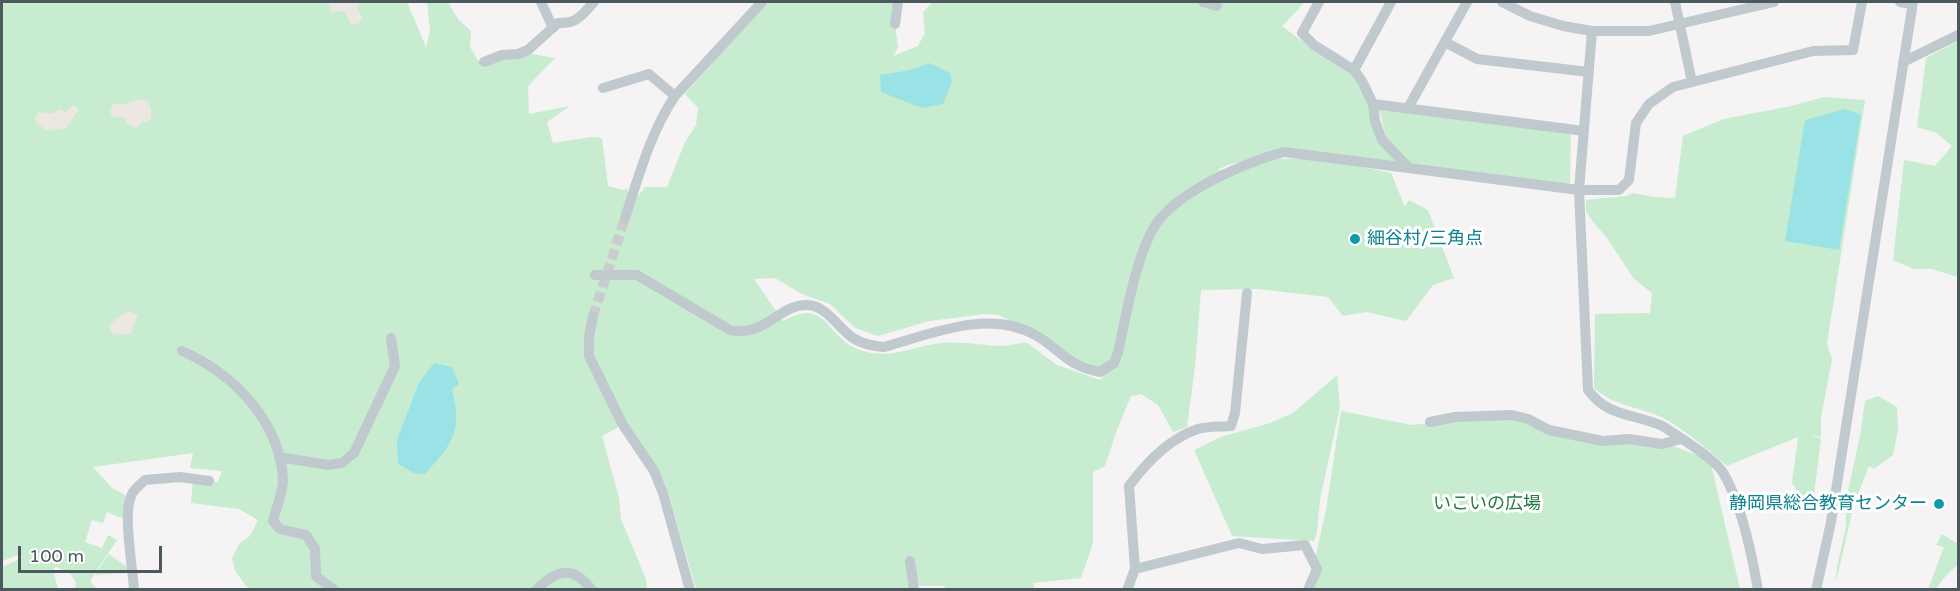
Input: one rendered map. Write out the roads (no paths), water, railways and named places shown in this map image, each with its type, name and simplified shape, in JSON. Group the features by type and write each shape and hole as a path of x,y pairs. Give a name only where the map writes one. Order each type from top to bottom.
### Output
{"street":[{"path":"542,2 553,28"},
{"path":"484,62 502,55 518,54 528,50 558,23 570,24 594,2"},
{"path":"625,218 652,138 675,96 762,2"},
{"path":"895,24 898,2"},
{"path":"1203,2 1217,6"},
{"path":"1319,2 1302,33 1314,45 1354,70 1373,104 1375,121 1382,140 1409,168"},
{"path":"1354,70 1391,2"},
{"path":"1408,108 1467,2"},
{"path":"1502,2 1530,16 1563,26 1592,31 1648,31 1773,2"},
{"path":"1675,2 1692,82"},
{"path":"595,275 637,275 730,330 748,331 760,327 795,307 808,304 821,308 852,337 872,346 884,347 960,326 991,324 1018,328 1036,335 1080,368 1100,372 1114,363 1135,278 1148,241 1159,220 1191,192 1262,158 1284,152 1579,190 1619,190 1629,180 1636,123 1649,104 1673,87 1813,51 1853,50 1862,2"},
{"path":"1816,590 1831,522 1912,3 1899,2"},
{"path":"1592,31 1579,190 1588,390 1597,403 1613,411 1662,425 1721,469 1732,490 1740,514 1758,590"},
{"path":"1903,62 1959,35"},
{"path":"1445,42 1477,59 1589,72"},
{"path":"603,88 649,74 675,96"},
{"path":"1373,104 1584,131"},
{"path":"1127,590 1135,569 1129,486 1147,464 1181,436 1200,428 1231,426 1235,413 1247,293"},
{"path":"593,316 589,337 589,356 623,425 654,471 663,493 690,590"},
{"path":"279,457 328,465 342,463 354,453 396,366 391,338"},
{"path":"182,351 198,358 215,370 248,398 262,414 269,426 279,457 283,482 273,521 280,529 306,536 315,549 316,576 334,590"},
{"path":"1430,422 1455,417 1512,415 1528,419 1549,430 1603,441 1629,439 1662,444 1681,439"},
{"path":"134,590 128,525 128,506 132,494 145,480 180,477 209,481"},
{"path":"1135,569 1239,543 1262,549 1305,545 1317,569 1308,590"},
{"path":"910,561 914,590"},
{"path":"536,590 566,571 576,573 592,590"}],"water":[{"path":"929,63 950,73 952,81 943,104 922,108 881,92 880,75 911,70"},
{"path":"1845,109 1861,115 1839,250 1785,241 1805,120"},
{"path":"434,363 452,367 459,384 452,389 456,414 455,430 445,450 425,474 414,473 398,464 397,440 419,383"}],"tunnel":[{"path":"593,316 625,218"}],"place":[{"name":"細谷村/三角点","path":"1355,239"},
{"name":"静岡県総合教育センター","path":"1939,504"}],"park label":[{"name":"いこいの広場","path":"1487,504"}]}
